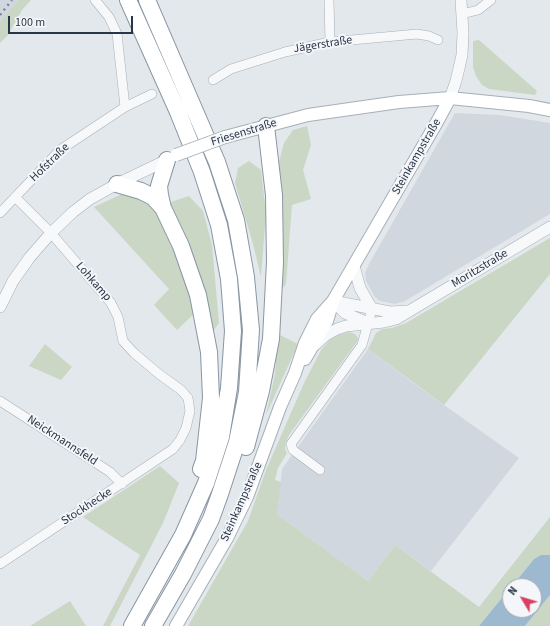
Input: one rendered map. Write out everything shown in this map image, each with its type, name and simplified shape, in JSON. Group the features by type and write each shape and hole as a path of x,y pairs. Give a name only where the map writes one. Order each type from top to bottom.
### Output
{"highway":[{"path":"128,0 178,112 202,172 219,225 229,279 233,330 228,395 221,437 206,483 183,535 132,626"},
{"path":"147,0 217,162 236,220 246,277 251,330 247,392 238,442 211,519"},
{"path":"153,626 183,574 211,519 231,487 245,451 261,391 271,339 275,262 274,202 266,126"},
{"path":"172,157 160,186 160,195 163,208 181,246 198,295 209,352 211,398 204,461 183,535"},
{"path":"117,184 142,191 153,197 163,208"}],"main road":[{"name":"Friesenstraße","path":"172,157 225,137 297,118 331,111 399,102 450,98 529,106 550,110"},
{"name":"Steinkampstraße","path":"176,626 227,538 247,496 280,407 295,373 305,343 317,319 333,301 450,98"},
{"name":"Steinkampstraße","path":"295,373 312,348 327,321 333,301"}],"street":[{"path":"95,0 109,17 117,34 125,107"},
{"path":"329,0 330,42"},
{"name":"Steinkampstraße","path":"450,98 456,81 462,55 461,0"},
{"path":"462,14 478,10 491,0"},
{"name":"Jägerstraße","path":"214,80 231,69 285,52 330,42 417,34 429,36 438,40"},
{"name":"Hofstraße","path":"0,212 60,150 125,107 152,94"},
{"name":"Friesenstraße","path":"0,307 14,281 30,257 51,233 79,208 90,199 117,184 172,157"},
{"name":"Lohkamp","path":"15,197 51,233 111,303 118,317 123,341 134,354 181,390 188,398 190,411 186,428 174,449"},
{"name":"Moritzstraße","path":"312,348 326,335 337,328 396,319 550,227"},
{"path":"320,470 293,450 291,444 362,345 372,309 360,288 354,266"},
{"path":"333,301 345,313 369,323"},
{"name":"Moritzstraße","path":"333,301 390,312 410,311"},
{"name":"Neickmannsfeld","path":"0,401 110,472 122,484"},
{"name":"Stockhecke","path":"0,564 174,449"}],"shaded area":[{"path":"0,0 18,0 0,22"},
{"path":"455,113 500,115 550,123 550,214 405,301 395,304 380,301 375,297 366,281 365,273"},
{"path":"368,349 519,458 431,571 395,545 368,581 277,514 282,469"}],"green space":[{"path":"18,0 31,0 22,10 8,35 0,43 0,22"},
{"path":"479,40 537,91 535,95 489,89 482,85 476,76 473,67 473,41"},
{"path":"307,126 311,145 303,170 311,199 292,205 286,284 281,290 279,162 284,143 293,130"},
{"path":"249,161 261,170 266,213 261,277 235,183 238,168"},
{"path":"126,192 146,199 154,209 177,252 198,310 177,330 154,305 169,289 94,207"},
{"path":"189,196 203,211 212,245 219,323 211,334 168,203"},
{"path":"550,238 550,274 444,405 368,349 376,333 382,329 392,328 406,323"},
{"path":"349,332 355,334 359,339 289,435 285,449 287,453 278,468 275,480 281,482 277,514 368,581 395,545 479,607 550,517 550,555 541,555 534,559 519,578 502,578 502,598 479,626 188,626 248,521 266,470 304,383 321,350 330,340 338,335"},
{"path":"278,334 298,344 266,415 275,374"},
{"path":"45,344 72,367 61,380 29,366"},
{"path":"160,466 179,483 163,523 110,626 103,626 140,555 83,517"},
{"path":"550,595 550,626 525,626 531,618 542,618 542,605"},
{"path":"70,601 86,626 30,626"}],"water":[{"path":"541,555 550,555 550,595 542,605 542,578 519,578 534,559"},
{"path":"502,598 502,618 531,618 525,626 479,626"}],"railway":[{"path":"0,15 12,0"}]}
